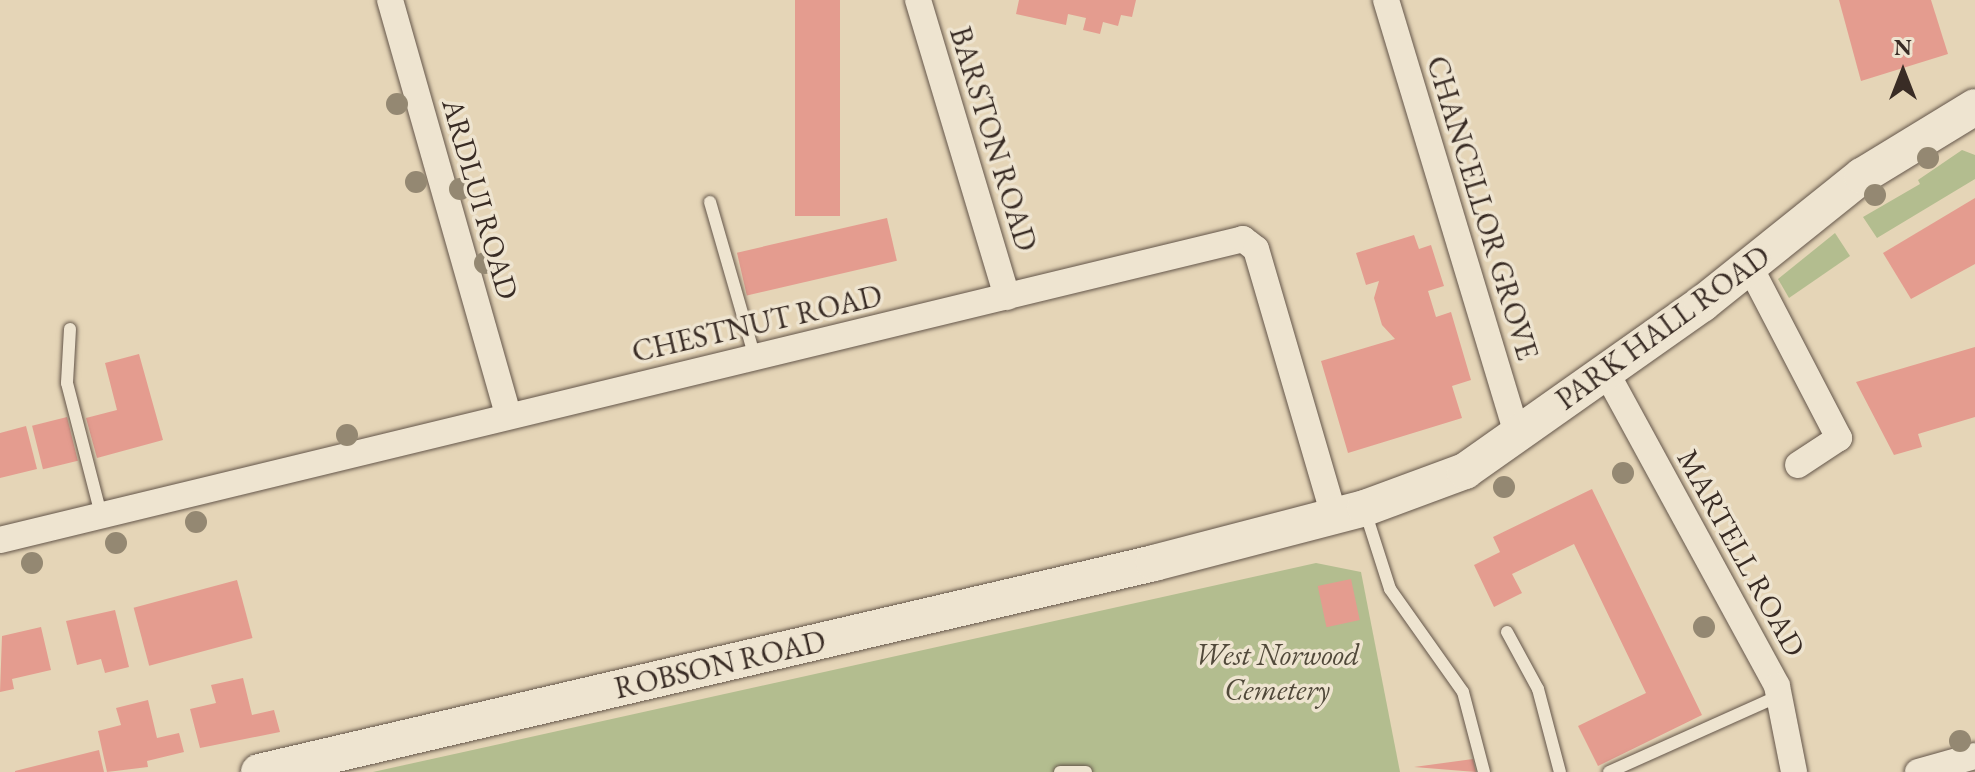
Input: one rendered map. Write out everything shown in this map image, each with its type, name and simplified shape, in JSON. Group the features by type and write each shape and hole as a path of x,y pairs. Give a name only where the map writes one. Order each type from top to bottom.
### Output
{"street":[{"name":"ARDLUI ROAD","path":"390,0 508,415"},
{"name":"BARSTON ROAD","path":"918,0 1007,297"},
{"name":"CHANCELLOR GROVE","path":"1386,0 1517,435"},
{"name":"PARK HALL ROAD","path":"1349,512 1465,471 1607,374 1750,267 1862,176 1975,107"},
{"name":"CHESTNUT ROAD","path":"0,540 508,415 1251,242 1349,512"},
{"path":"1750,267 1839,438 1798,465"},
{"name":"MARTELL ROAD","path":"1607,374 1779,696 1794,772"},
{"name":"ROBSON ROAD","path":"259,772 1181,555 1349,512"},
{"path":"1918,772 1975,756"}],"lane":[{"path":"710,202 755,358"},
{"path":"70,329 67,383 101,514"},
{"path":"1349,512 1390,589 1463,692 1484,772"},
{"path":"1507,632 1538,689 1560,772"},
{"path":"1609,772 1779,696"},
{"path":"1060,772 1086,772"}],"green space":[{"path":"1962,150 1975,155 1975,179 1877,238 1863,217 1920,184 1918,180"},
{"path":"1835,233 1850,256 1789,298 1778,279"},
{"name":"West Norwood Cemetery","path":"1316,563 1361,572 1400,772 373,772"}],"building":[{"path":"795,0 840,0 840,216 795,216"},
{"path":"1019,0 1136,0 1132,17 1121,15 1118,26 1103,22 1100,34 1083,30 1086,18 1068,14 1066,25 1016,14"},
{"path":"1839,0 1931,0 1948,54 1861,81"},
{"path":"1975,198 1975,264 1911,299 1883,253"},
{"path":"887,218 897,261 747,296 737,253"},
{"path":"1414,235 1419,249 1431,245 1444,286 1428,291 1436,317 1451,312 1471,380 1452,386 1462,418 1348,453 1321,361 1395,339 1382,325 1374,298 1379,281 1366,285 1356,253"},
{"path":"1975,347 1975,417 1918,434 1922,447 1894,455 1856,382"},
{"path":"139,354 163,440 97,458 86,418 117,410 105,363"},
{"path":"67,417 78,461 43,469 32,426"},
{"path":"26,426 37,469 0,478 0,433"},
{"path":"1592,489 1702,715 1598,766 1578,726 1646,693 1574,544 1512,574 1522,593 1494,607 1474,565 1500,552 1493,537"},
{"path":"1351,579 1360,620 1326,627 1318,586"},
{"path":"237,580 253,638 149,666 134,608"},
{"path":"115,610 129,667 105,673 101,659 77,665 66,621"},
{"path":"41,627 51,670 12,679 14,689 0,692 2,636"},
{"path":"243,678 252,715 274,710 280,732 200,748 190,709 216,703 211,685"},
{"path":"148,700 157,738 179,733 184,752 147,761 148,767 107,772 98,731 121,725 116,708"},
{"path":"99,750 104,772 15,772 15,771"},
{"path":"1473,759 1476,772 1414,767"}]}
